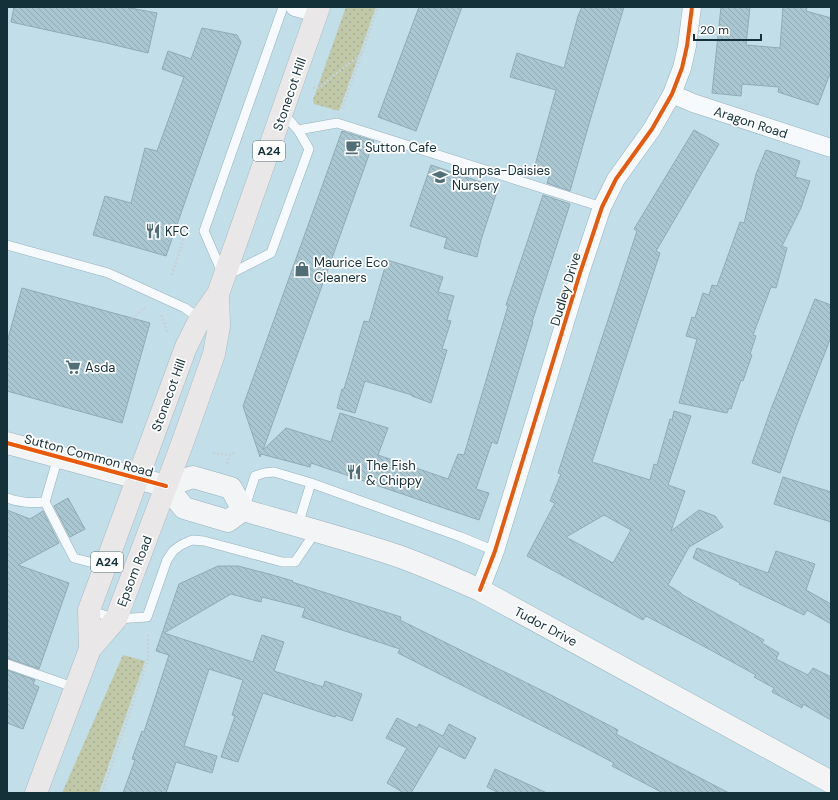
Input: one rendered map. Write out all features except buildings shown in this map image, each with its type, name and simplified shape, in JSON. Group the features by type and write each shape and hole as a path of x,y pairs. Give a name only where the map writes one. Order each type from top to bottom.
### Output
{"highway":[{"name":"Stonecot Hill","path":"166,486 214,354 210,323 221,286 318,10"},
{"name":"Stonecot Hill","path":"138,478 186,347 210,323"},
{"name":"Epsom Road","path":"90,649 89,610 138,478"},
{"name":"Epsom Road","path":"36,793 90,649 116,619 166,486"}],"main road":[{"name":"Sutton Common Road","path":"7,443 166,486"},
{"path":"193,477 232,488 244,510 228,521 189,510 184,508 166,486 193,477"},
{"name":"Tudor Drive","path":"244,510 400,556 480,590 831,782"}],"street":[{"path":"296,7 318,10"},
{"name":"Dudley Drive","path":"480,590 495,551 580,272 602,207 616,179 652,129 672,94 682,68 688,46 692,7"},
{"name":"Aragon Road","path":"672,94 693,103 831,148"}],"lane":[{"path":"282,112 298,130 309,149 271,253 221,286 204,231 283,7"},
{"path":"298,130 337,123 602,207"},
{"path":"7,245 108,273 185,308 210,323"},
{"path":"58,457 45,502 74,558 105,566"},
{"path":"244,510 255,476 274,472 311,483 461,537 495,551"},
{"path":"89,610 116,619 147,618 167,560 173,551 181,544 192,540 204,541 282,562 295,562 307,528 311,483"},
{"path":"7,498 29,504 45,502"},
{"path":"7,664 76,688"}],"path":[{"path":"337,123 378,7"},
{"path":"312,88 320,87 362,52"},
{"path":"172,275 184,237"},
{"path":"132,318 144,308 149,310"},
{"path":"160,312 169,337"},
{"path":"212,453 230,455"},
{"path":"102,793 148,659 148,634"}],"green space":[{"path":"346,7 376,7 339,111 314,104 313,100"},
{"path":"123,655 145,661 99,793 62,793"}],"cycle path":[{"path":"480,590 495,551 580,273 602,207 616,179 652,129 672,94 682,68 687,46 692,7"},
{"path":"7,443 166,486"}],"place":[{"name":"Sutton Cafe","path":"353,147"},
{"name":"Bumpsa-Daisies Nursery","path":"440,177"},
{"name":"KFC","path":"153,231"},
{"name":"Maurice Eco Cleaners","path":"302,269"},
{"name":"Asda","path":"73,367"},
{"name":"The Fish & Chippy","path":"354,472"}]}
